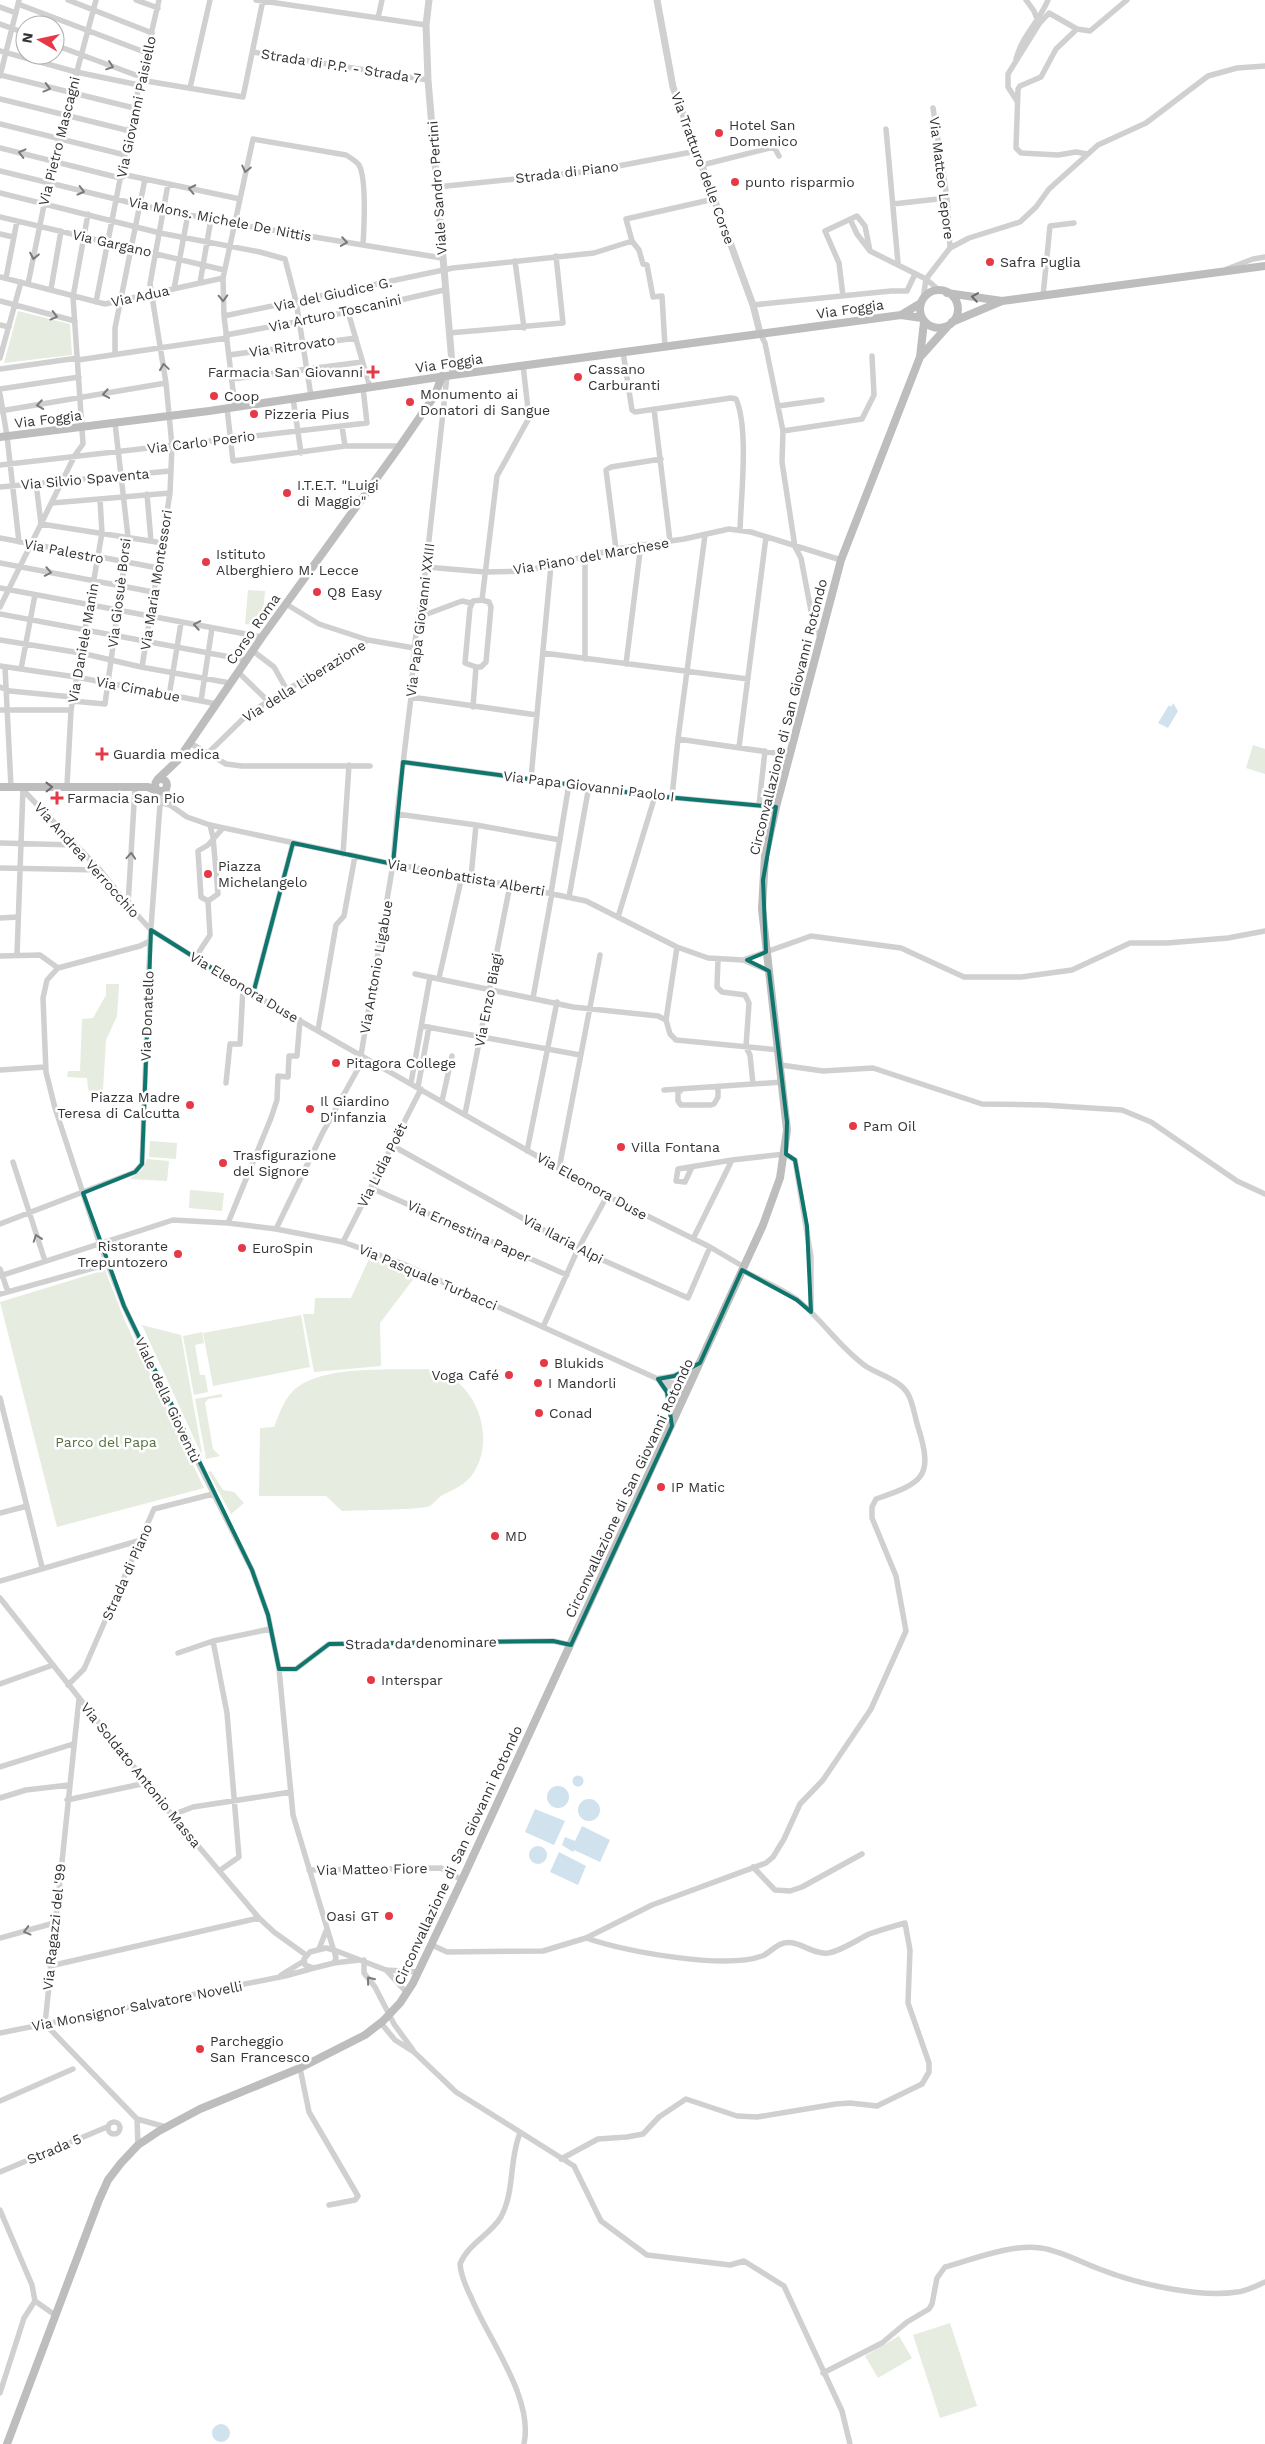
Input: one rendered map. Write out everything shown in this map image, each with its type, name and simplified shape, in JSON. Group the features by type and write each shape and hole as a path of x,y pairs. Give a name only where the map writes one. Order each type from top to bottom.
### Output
{"main road":[{"name":"Via Foggia","path":"901,315 922,301 931,292 944,292 1002,301 1265,266"},
{"path":"944,292 952,296 957,306 957,312 951,323"},
{"path":"922,301 923,320"},
{"name":"Via Foggia","path":"4,437 901,315 923,320 939,328 1002,301"},
{"name":"Circonvallazione di San Giovanni Rotondo","path":"7,2444 103,2190 114,2171 138,2145 166,2127 200,2109 300,2068 360,2038 393,2012 407,1993 432,1945 672,1426 775,1195 786,1154 787,1122 762,909 766,847 840,560 920,357 923,320"},
{"name":"Circonvallazione di San Giovanni Rotondo","path":"920,357 951,323"},
{"name":"Corso Roma","path":"162,786 167,772 448,376"},
{"path":"0,787 23,789 67,786 162,786"}],"street":[{"path":"68,0 152,33"},
{"name":"Via Pietro Mascagni","path":"28,284 43,203 58,139 80,52 96,0"},
{"path":"136,0 158,8"},
{"name":"Via Giovanni Paisiello","path":"96,302 134,108 160,0"},
{"path":"190,88 210,0"},
{"path":"3,52 76,72 244,97 261,0 426,25"},
{"path":"378,18 382,0"},
{"name":"Viale Sandro Pertini","path":"429,0 426,25 428,80 449,333 448,376"},
{"name":"Via Tratturo delle Corse","path":"657,0 673,87 753,305 760,334"},
{"path":"1026,0 1038,22"},
{"path":"1017,101 1008,86 1007,80 1048,0"},
{"path":"1038,22 1049,13 1076,29 1090,31 1127,0"},
{"path":"134,108 0,76 3,52 13,28 18,2 86,31 147,53"},
{"path":"0,7 16,13"},
{"path":"0,24 13,28"},
{"path":"1076,29 1056,49 1041,77 1020,86 1017,101 1018,152 1058,156 1076,152 1087,154"},
{"path":"65,48 80,52 140,81"},
{"name":"Strada di P.P. - Strada 7","path":"253,52 428,80"},
{"path":"922,301 926,279 950,248 969,238 1020,222 1036,207 1049,189 1098,145 1146,123 1167,109 1208,76 1228,70 1265,66"},
{"path":"0,99 130,131"},
{"name":"Via Matteo Lepore","path":"933,108 947,198 950,248"},
{"path":"0,124 125,156"},
{"path":"886,129 898,263"},
{"path":"235,407 224,316 223,278 253,139 346,155 353,159 361,172 364,215 363,245"},
{"path":"702,165 774,147 779,156"},
{"path":"0,148 120,178 126,175 240,199"},
{"name":"Strada di Piano","path":"437,187 592,171 696,151"},
{"name":"Via Mons. Michele De Nittis","path":"0,171 117,200 234,224 442,258"},
{"path":"115,354 115,328 145,179"},
{"name":"Via Maria Montessori","path":"142,667 170,493 172,446 166,383 150,284 168,184"},
{"path":"0,193 136,227 285,259 296,302 311,396"},
{"path":"893,204 947,198"},
{"path":"665,346 662,296 653,297 647,265 644,264 639,250 632,241 626,219 714,199"},
{"path":"0,607 75,456 83,444 73,297 88,214"},
{"path":"174,289 178,259 188,214"},
{"path":"843,296 839,263 825,231 857,216 862,220 870,251"},
{"name":"Via Gargano","path":"0,217 224,270"},
{"path":"200,283 211,219"},
{"path":"850,219 857,234 870,251 898,263 944,292"},
{"path":"3,277 17,221"},
{"path":"1043,296 1050,226 1074,223"},
{"path":"50,289 61,231"},
{"path":"0,234 13,237"},
{"path":"443,271 556,256 594,253 632,241"},
{"path":"449,333 524,328 564,323 556,256"},
{"path":"1221,272 1252,259 1265,257"},
{"path":"515,261 524,328"},
{"name":"Via del Giudice G.","path":"224,316 443,271"},
{"path":"753,305 907,291 915,274"},
{"name":"Via Adua","path":"3,277 105,304 223,278"},
{"path":"0,358 20,282"},
{"name":"Via Arturo Toscanini","path":"0,369 161,349 348,312 444,290"},
{"path":"0,301 75,321"},
{"path":"348,312 367,388"},
{"path":"0,324 9,327"},
{"path":"760,334 765,343 783,430 782,462 795,547 801,558 814,627 820,636"},
{"name":"Via Ritrovato","path":"229,354 356,338"},
{"path":"623,352 632,410 654,409 731,398 736,399 739,406 742,442 740,530"},
{"path":"783,430 862,418 874,395 872,356"},
{"path":"232,379 362,362"},
{"path":"482,600 497,476 529,418 523,366"},
{"name":"Via Papa Giovanni XXIII","path":"393,864 411,697 414,648 426,567 448,376"},
{"path":"0,389 79,377"},
{"path":"1,411 166,383"},
{"name":"Via Carlo Poerio","path":"0,465 367,423 367,388"},
{"path":"0,394 4,437 10,464 19,542"},
{"path":"293,398 300,453"},
{"path":"778,406 822,400"},
{"path":"226,408 233,460 345,446 400,446"},
{"path":"654,409 670,541"},
{"name":"Via Giosuè Borsi","path":"72,699 105,704 128,537 115,423"},
{"path":"342,426 345,446"},
{"path":"616,549 606,470 611,466 661,459"},
{"name":"Via Silvio Spaventa","path":"0,487 170,471"},
{"path":"36,483 41,524"},
{"path":"52,504 170,493"},
{"path":"147,494 151,541"},
{"name":"Via Daniele Manin","path":"67,786 72,699 102,534 100,499"},
{"path":"41,524 163,543"},
{"name":"Via Piano del Marchese","path":"426,567 485,572 526,571 616,549 729,530 740,530 766,537 840,560"},
{"path":"672,797 705,535"},
{"path":"739,748 766,537"},
{"name":"Via Palestro","path":"0,538 158,568"},
{"path":"626,664 641,544"},
{"path":"585,659 586,557"},
{"path":"0,563 153,592"},
{"path":"531,778 551,566"},
{"path":"0,588 262,637"},
{"path":"21,669 35,595"},
{"path":"419,617 462,602 471,603 482,600 489,602 491,607 486,662 484,666 476,667 465,663 471,603"},
{"path":"286,604 319,624 368,640"},
{"path":"0,614 85,628 146,642 246,660"},
{"path":"169,696 181,622"},
{"path":"201,701 212,628"},
{"path":"0,640 81,653 142,667 230,683"},
{"name":"Via della Liberazione","path":"207,754 248,714 368,640 414,648"},
{"path":"253,651 274,667 288,690"},
{"path":"543,653 748,679"},
{"path":"2,666 7,710 11,787"},
{"name":"Via Cimabue","path":"2,666 76,677 217,704"},
{"path":"473,707 476,667"},
{"path":"238,672 268,702"},
{"path":"3,688 72,699"},
{"path":"411,697 537,715"},
{"path":"0,710 71,710"},
{"path":"678,739 789,755"},
{"path":"190,742 226,764 242,766 370,766"},
{"path":"760,805 765,751"},
{"name":"Via Papa Giovanni Paolo I","path":"403,762 655,796 776,807"},
{"path":"343,854 349,765"},
{"path":"533,998 569,784"},
{"path":"159,802 162,786"},
{"path":"162,786 170,805"},
{"path":"569,897 589,786"},
{"path":"128,905 135,787"},
{"path":"17,956 23,789"},
{"name":"Via Andrea Verrocchio","path":"23,789 100,870 151,930"},
{"path":"618,917 655,796"},
{"name":"Via Leonbattista Alberti","path":"159,802 170,805 187,817 210,825 393,864 551,893 590,903 703,958 743,960 811,936 901,948 964,977 1021,977 1072,970 1130,943 1167,943 1228,938 1265,931"},
{"name":"Via Donatello","path":"0,1224 83,1194 135,1172 142,1164 150,941 159,802"},
{"path":"397,814 476,825 560,840"},
{"path":"208,901 218,894 214,837 210,825"},
{"path":"471,878 476,825"},
{"path":"208,901 201,897 198,851 208,845 223,828"},
{"path":"0,843 76,845"},
{"path":"253,994 293,843"},
{"path":"318,1030 336,925 344,916 355,856"},
{"name":"Via Antonio Ligabue","path":"276,1229 323,1132 359,1067 377,969 393,864"},
{"path":"0,868 100,870"},
{"path":"439,978 462,876"},
{"name":"Via Enzo Biagi","path":"465,1114 510,885"},
{"path":"195,958 210,935 208,901"},
{"path":"0,918 18,917"},
{"name":"Via Eleonora Duse","path":"151,930 253,994 361,1054 527,1151 607,1196 710,1247 743,1269 797,1300 846,1349 867,1367 901,1386 908,1394 926,1451 925,1470 902,1490 876,1498 872,1507 872,1518 896,1576 906,1631 871,1710 823,1780 800,1804 789,1830 773,1857 753,1867 652,1905 586,1938 543,1951 447,1952 432,1945"},
{"path":"0,956 40,955 58,968 140,946 150,941"},
{"path":"677,947 666,1020 670,1034 676,1040 779,1050"},
{"path":"559,1169 600,955"},
{"path":"718,959 717,987 722,992 745,995 748,998 746,1047 750,1056 753,1084"},
{"path":"743,960 768,971"},
{"name":"Viale della Gioventù","path":"58,968 47,980 43,998 45,1067 51,1098 99,1242 124,1306 213,1494 252,1570 270,1629 279,1669 293,1815 336,1958 334,1963"},
{"path":"415,974 589,1009 658,1016 666,1020"},
{"path":"411,1083 430,977"},
{"path":"226,1083 230,1044 240,1044 244,988"},
{"path":"527,1151 557,1002"},
{"path":"228,1222 277,1100 278,1076 288,1077 289,1056 297,1056 300,1020"},
{"path":"422,1026 580,1055"},
{"name":"Via Lidia Poët","path":"343,1242 393,1146 419,1088 429,1027"},
{"path":"442,1101 452,1056"},
{"path":"0,1065 0,1070 45,1067"},
{"path":"781,1065 830,1071 873,1068 982,1104 1044,1105 1122,1110 1151,1122 1237,1181 1265,1194"},
{"path":"664,1090 783,1082"},
{"path":"682,1089 677,1097 681,1105 711,1105 714,1104 718,1097 718,1087"},
{"name":"Via Ilaria Alpi","path":"393,1146 578,1249 688,1298 710,1247"},
{"path":"692,1167 786,1154 795,1160 811,1257 810,1312"},
{"path":"693,1239 732,1160"},
{"path":"13,1162 45,1261"},
{"name":"Via Ernestina Paper","path":"371,1188 567,1275"},
{"path":"543,1327 578,1249 607,1196"},
{"name":"Via Pasquale Turbacci","path":"1,1273 173,1220 228,1222 276,1229 343,1242 401,1263 658,1378 672,1390 686,1394"},
{"path":"0,1294 108,1264"},
{"path":"1,1273 8,1292"},
{"path":"672,1426 672,1413 667,1392 658,1378 674,1376 700,1363"},
{"path":"0,1398 42,1567"},
{"name":"Strada di Piano","path":"68,1685 84,1669 154,1509 213,1494"},
{"path":"0,1513 27,1506"},
{"path":"0,1580 141,1540"},
{"name":"Via Soldato Antonio Massa","path":"0,1598 172,1816 259,1918 305,1958 306,1966 314,1968"},
{"path":"178,1652 213,1641 270,1629"},
{"path":"213,1641 226,1713 239,1857 219,1871"},
{"name":"Strada da denominare","path":"279,1669 296,1669 329,1644 553,1641 571,1645"},
{"path":"0,1684 53,1665"},
{"name":"Via Ragazzi del '99","path":"45,2024 54,1923 79,1699"},
{"path":"0,1767 73,1744"},
{"path":"67,1800 146,1783"},
{"path":"0,1798 26,1790 69,1785"},
{"path":"172,1816 192,1807 291,1792"},
{"path":"753,1867 775,1890 790,1891 802,1887 862,1854"},
{"name":"Via Matteo Fiore","path":"308,1870 441,1868 462,1880"},
{"path":"50,1966 259,1918"},
{"path":"561,2159 598,2138 627,2137 644,2134 659,2117 686,2099 738,2116 757,2117 850,2103 877,2106 922,2084 929,2072 929,2063 908,2003 910,1950 906,1922 871,1934 830,1953 820,1953 797,1943 786,1943 776,1946 762,1956 710,1961 604,1944 586,1938"},
{"path":"0,1938 54,1923"},
{"path":"326,1927 326,1936 319,1949 333,1949 386,1970 419,1972"},
{"name":"Via Monsignor Salvatore Novelli","path":"274,1978 319,1949"},
{"path":"364,1960 364,1973 375,1987 394,2024 414,2052 456,2092 574,2166 601,2221 647,2255 730,2265 744,2261 784,2286 842,2411 850,2444"},
{"name":"Via Monsignor Salvatore Novelli","path":"0,2033 144,2002 274,1978 334,1963 364,1960"},
{"path":"386,1970 407,1993"},
{"path":"383,2021 395,2040 414,2052"},
{"path":"45,2024 137,2119 166,2127"},
{"path":"300,2068 309,2112 358,2196 355,2200 329,2205"},
{"path":"0,2101 73,2069"},
{"path":"137,2119 138,2145"},
{"name":"Strada 5","path":"0,2172 107,2127"},
{"path":"520,2133 511,2184 500,2217 467,2252 460,2264 464,2281 481,2323 514,2381 525,2421 526,2434 524,2444"},
{"path":"0,2210 32,2285 35,2301 24,2318 0,2393"},
{"path":"823,2373 853,2360 882,2343 907,2322 929,2309 932,2304 937,2278 944,2267 1010,2250 1040,2248 1055,2251 1127,2279 1187,2291 1237,2292 1265,2282"},
{"path":"35,2301 55,2315"}],"highlighted area":[{"path":"403,762 655,796 776,807 763,880 766,952 747,960 769,971 787,1122 786,1154 795,1160 807,1226 811,1312 797,1300 742,1270 700,1363 674,1376 658,1379 667,1392 672,1426 571,1645 553,1641 329,1644 296,1669 279,1669 268,1615 252,1570 124,1306 83,1193 135,1172 142,1164 151,930 253,994 293,843 393,864"}],"green space":[{"path":"18,311 70,324 72,355 4,363"},
{"path":"248,590 265,591 262,625 245,624"},
{"path":"1253,745 1265,749 1265,774 1246,768"},
{"path":"106,984 119,984 117,1016 106,1040 103,1090 100,1096 93,1098 88,1089 87,1078 67,1077 68,1071 80,1071 82,1019 93,1018 106,995"},
{"path":"150,1141 177,1143 176,1159 149,1157"},
{"path":"147,1159 169,1161 167,1181 130,1179 142,1170"},
{"path":"190,1190 224,1193 222,1211 189,1208"},
{"path":"370,1257 415,1277 380,1323 381,1366 314,1372 303,1314 314,1314 315,1298 351,1298"},
{"name":"Parco del Papa","path":"105,1270 125,1321 204,1488 57,1527 0,1302"},
{"path":"301,1315 310,1367 213,1386 203,1333"},
{"path":"142,1325 181,1335 203,1458"},
{"path":"202,1332 204,1343 195,1345 200,1375 205,1375 208,1392 194,1395 183,1336"},
{"path":"377,1369 427,1369 437,1371 452,1378 462,1386 477,1408 483,1434 483,1447 480,1460 474,1472 463,1483 441,1496 430,1506 415,1508 342,1511 326,1496 259,1496 260,1428 274,1427 285,1402 295,1389 307,1381 339,1372"},
{"path":"222,1394 222,1397 208,1399 205,1403 213,1449 220,1456 206,1459 195,1399"},
{"path":"211,1471 223,1490 234,1492 244,1503 231,1514 208,1472"},
{"path":"950,2323 977,2406 940,2418 913,2335"},
{"path":"899,2336 912,2358 878,2378 865,2356"}],"water":[{"path":"1173,703 1178,711 1168,728 1158,723 1169,705 1171,707"},
{"path":"578,1775 584,1781 578,1787 572,1781"},
{"path":"558,1786 566,1789 569,1797 566,1805 558,1808 550,1805 547,1797 550,1789"},
{"path":"589,1799 597,1802 600,1810 597,1818 589,1821 581,1818 578,1810 581,1802"},
{"path":"535,1809 565,1821 554,1845 525,1832"},
{"path":"582,1826 610,1840 600,1862 574,1850 573,1852 562,1845 565,1837 575,1841"},
{"path":"538,1846 544,1849 547,1855 544,1861 538,1864 532,1861 529,1855 532,1849"},
{"path":"559,1852 586,1866 578,1885 550,1872"},
{"path":"217,2424 225,2424 230,2429 228,2440 217,2442 212,2437 212,2429"}],"place":[{"name":"Hotel San Domenico","path":"719,133"},
{"name":"punto risparmio","path":"735,182"},
{"name":"Safra Puglia","path":"990,262"},
{"name":"Farmacia San Giovanni","path":"373,372"},
{"name":"Cassano Carburanti","path":"578,377"},
{"name":"Coop","path":"214,396"},
{"name":"Monumento ai Donatori di Sangue","path":"410,402"},
{"name":"Pizzeria Pius","path":"254,414"},
{"name":"I.T.E.T. \"Luigi di Maggio\"","path":"287,493"},
{"name":"Istituto Alberghiero M. Lecce","path":"206,562"},
{"name":"Q8 Easy","path":"317,592"},
{"name":"Guardia medica","path":"102,754"},
{"name":"Farmacia San Pio","path":"57,798"},
{"name":"Piazza Michelangelo","path":"208,874"},
{"name":"Pitagora College","path":"336,1063"},
{"name":"Piazza Madre Teresa di Calcutta","path":"190,1105"},
{"name":"Il Giardino D'infanzia","path":"310,1109"},
{"name":"Pam Oil","path":"853,1126"},
{"name":"Villa Fontana","path":"621,1147"},
{"name":"Trasfigurazione del Signore","path":"223,1163"},
{"name":"EuroSpin","path":"242,1248"},
{"name":"Ristorante Trepuntozero","path":"178,1254"},
{"name":"Blukids","path":"544,1363"},
{"name":"Voga Café","path":"509,1375"},
{"name":"I Mandorli","path":"538,1383"},
{"name":"Conad","path":"539,1413"},
{"name":"IP Matic","path":"661,1487"},
{"name":"MD","path":"495,1536"},
{"name":"Interspar","path":"371,1680"},
{"name":"Oasi GT","path":"389,1916"},
{"name":"Parcheggio San Francesco","path":"200,2049"}]}
